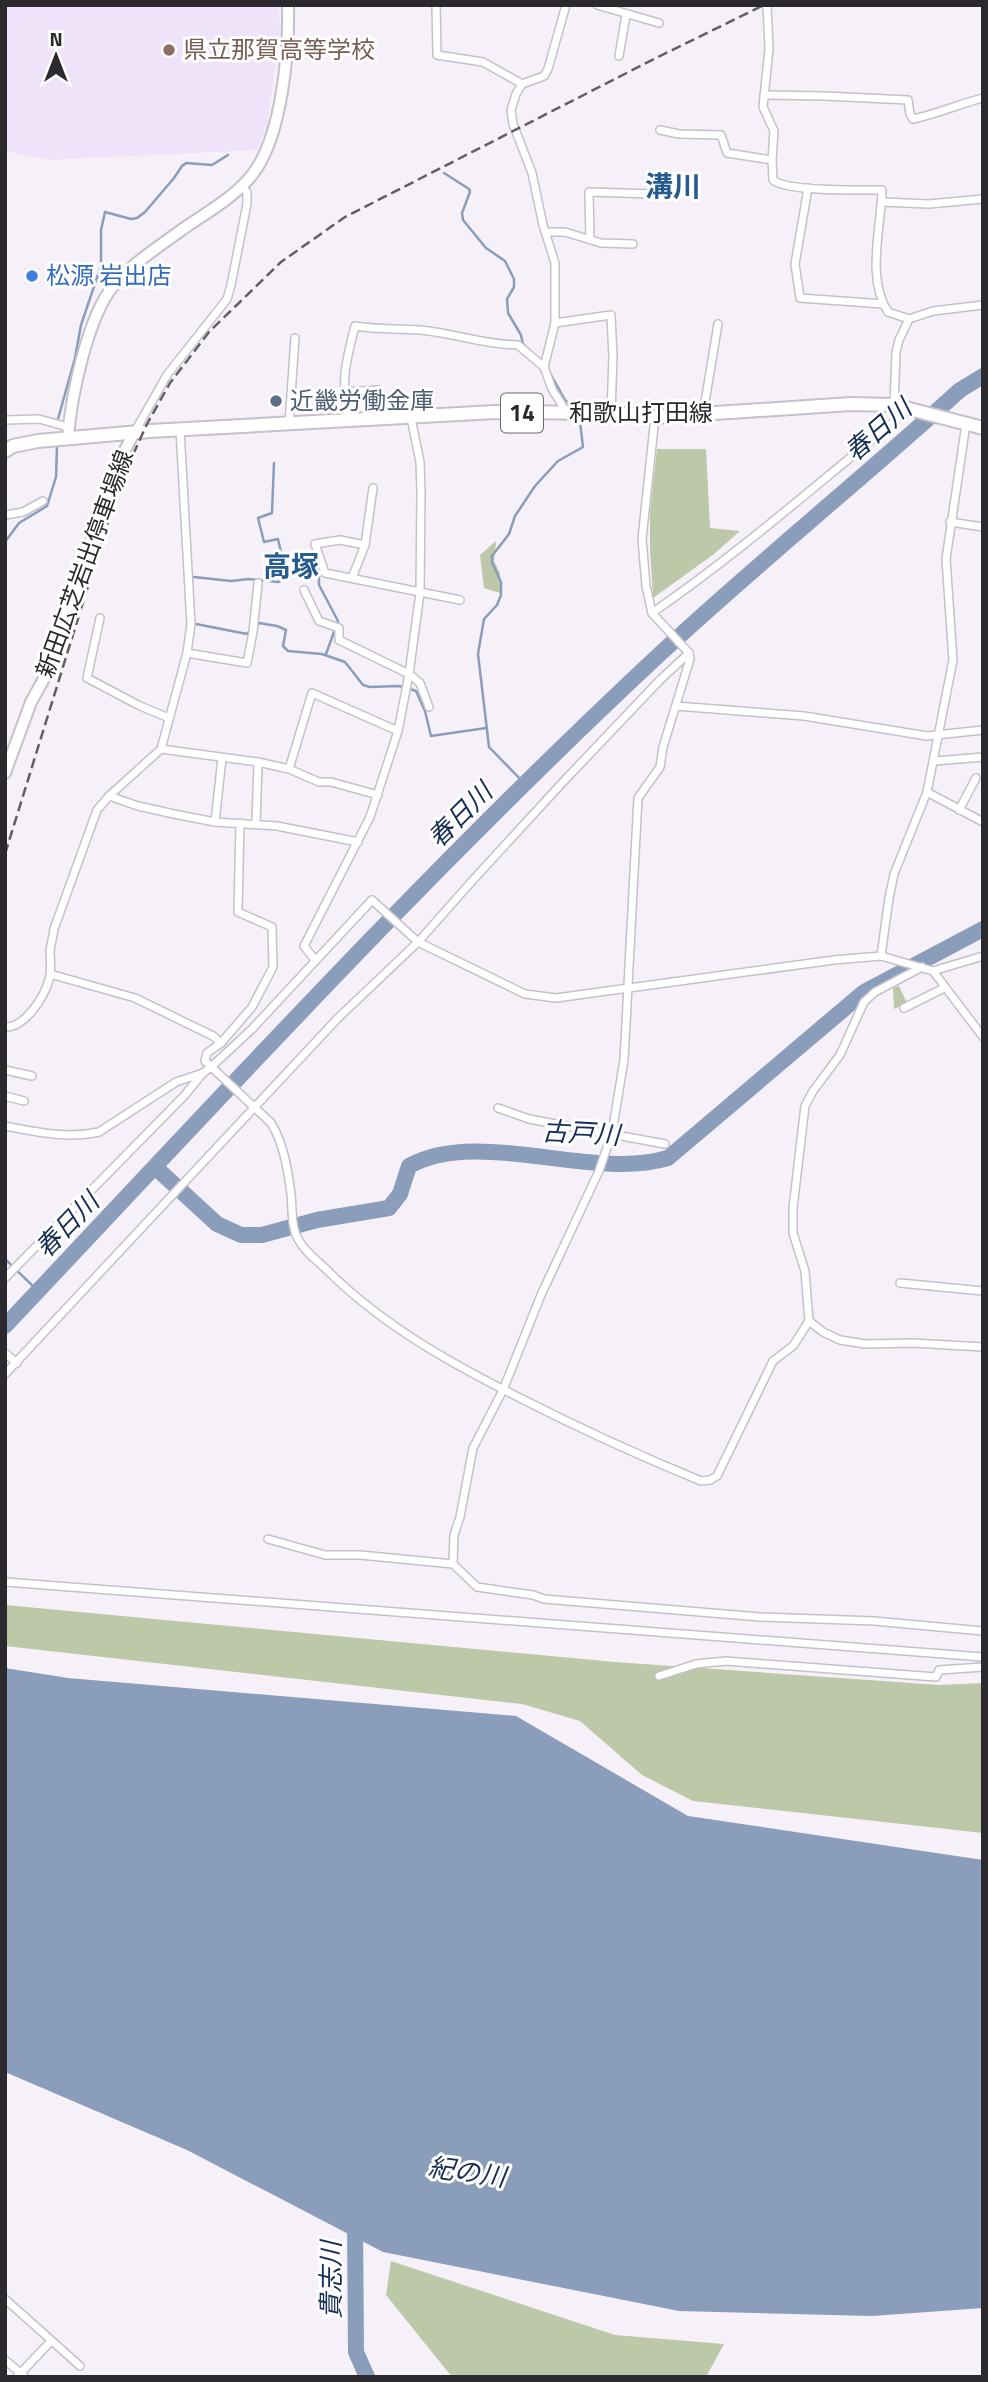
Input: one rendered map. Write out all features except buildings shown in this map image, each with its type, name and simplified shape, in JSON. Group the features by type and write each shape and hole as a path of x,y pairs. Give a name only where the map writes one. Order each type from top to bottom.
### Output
{"main road":[{"path":"68,432 73,394 88,343 100,304 112,287 130,267 242,186 262,160 273,136 287,43 288,5"},
{"name":"和歌山打田線","path":"5,451 13,446 68,432 134,433 495,412 611,413 656,417 851,404 904,407 983,428"},
{"name":"新田広芝岩出停車場線","path":"5,773 26,713 51,666 117,465 134,433"}],"street":[{"path":"436,5 437,55 483,62 522,84"},
{"path":"566,5 548,69 544,76 522,84 511,110 513,124 532,173 555,263 555,323 544,358 544,368 552,389 568,414"},
{"path":"597,5 659,23"},
{"path":"767,5 769,49 763,107 774,131 773,180 779,185 808,188 882,190 877,243 877,288 888,312 909,319 933,311 983,305"},
{"path":"620,56 626,15"},
{"path":"764,95 908,100 910,114 914,119 983,98"},
{"path":"660,130 679,134 721,135 727,153 772,160"},
{"path":"134,433 167,375 227,299 247,204 247,192 242,186"},
{"path":"808,188 795,264 800,298 883,304"},
{"path":"590,239 589,192 654,194"},
{"path":"882,202 929,204 983,199"},
{"path":"545,232 565,232 601,243 633,243"},
{"path":"555,323 611,315 611,413"},
{"path":"655,617 900,417 904,407 896,352 909,319"},
{"path":"703,414 718,324"},
{"path":"348,421 343,392 345,363 355,326 372,330 420,330 471,338 495,345 518,345 544,368"},
{"path":"289,424 295,338"},
{"path":"343,392 378,390"},
{"path":"453,1564 454,1535 473,1448 503,1390 541,1295 599,1171 612,1133 624,1060 638,798 660,767 663,747 690,659 686,650 655,617 646,586 642,539 656,417"},
{"path":"315,960 304,946 370,817 398,731 409,674 419,593 420,462 411,418"},
{"path":"5,420 39,419 68,432"},
{"path":"881,956 894,874 928,792 953,660 946,559 960,422"},
{"path":"5,1027 16,1026 38,1002 50,974 54,929 97,810 160,749 187,653 191,624 180,430"},
{"path":"352,578 365,545 373,488"},
{"path":"5,515 23,512 43,500"},
{"path":"950,522 983,527"},
{"path":"365,545 340,540 315,544 325,573 460,600"},
{"path":"187,653 247,663 258,583"},
{"path":"304,590 319,621 339,628 339,640 409,674 420,684 429,707"},
{"path":"100,618 87,678 169,718"},
{"path":"5,1374 252,1105 418,942 472,880 686,650"},
{"path":"289,769 312,692 398,731"},
{"path":"676,706 804,716 939,736 983,730"},
{"path":"160,749 258,762 289,769 319,782 331,782 378,795"},
{"path":"935,761 983,757"},
{"path":"215,822 222,758"},
{"path":"256,823 258,762"},
{"path":"959,810 976,778"},
{"path":"928,792 983,822"},
{"path":"109,796 138,806 215,822 256,823 358,842"},
{"path":"240,822 238,912 272,927 273,967 252,1007 221,1043 207,1053 205,1061 210,1070 252,1105 271,1123 278,1134 291,1197 291,1216 295,1234 302,1246 353,1295 462,1369 585,1431 701,1481 717,1476 773,1361 793,1346 809,1321 805,1271 793,1233 806,1106 813,1091 840,1055 864,1002 875,992 922,967"},
{"path":"5,1278 253,1029 372,900 418,942 525,994 556,998 834,960 881,956 933,971 983,956"},
{"path":"933,971 983,1037"},
{"path":"50,974 135,998 213,1036 221,1043"},
{"path":"904,1008 944,988"},
{"path":"5,1070 32,1076"},
{"path":"5,1126 63,1136 99,1132 176,1082 210,1070"},
{"path":"5,1096 24,1101"},
{"path":"498,1108 529,1119 665,1144"},
{"path":"900,1283 983,1291"},
{"path":"809,1321 840,1340 865,1344 913,1343 983,1347"},
{"path":"5,1353 17,1363"},
{"path":"268,1539 325,1555 360,1555 453,1564 477,1587 544,1599 760,1617 874,1621 983,1631"},
{"path":"5,1582 983,1657"},
{"path":"659,1676 696,1664 726,1661 936,1677 939,1670 983,1667"},
{"path":"5,2299 80,2366"},
{"path":"5,2313 13,2306"},
{"path":"5,2360 21,2375 51,2341"}],"shaded area":[{"path":"5,5 279,5 280,33 267,126 257,150 49,160 5,151"}],"green space":[{"path":"657,449 706,449 710,528 740,531 714,554 653,598 650,512"},
{"path":"496,541 494,561 500,573 500,593 484,588 480,555"},
{"path":"899,986 907,1003 894,1009 893,988"},
{"path":"5,1605 615,1662 939,1685 983,1683 983,1833 693,1801 642,1775 580,1721 522,1704 5,1646"},
{"path":"391,2261 615,2335 724,2344 706,2377 452,2377 386,2295"}],"water":[{"name":"紀の川","path":"5,1668 68,1678 516,1716 688,1816 983,1860 983,2308 872,2316 679,2311 383,2252 187,2150 5,2072"}],"waterway":[{"path":"58,419 81,325 101,266 101,230 105,212 137,218 186,163 212,165 228,155"},
{"path":"444,173 469,189 462,213 463,220 486,248 505,261 514,279 514,287 507,299 508,313 521,335 523,344 531,352"},
{"path":"546,366 565,400 572,407"},
{"name":"春日川","path":"5,1326 328,983 577,733 736,586 960,390 983,376"},
{"path":"526,785 489,747 478,654 484,619 497,605 501,595 501,582 492,556 509,534 515,516 535,486 558,461 583,447 580,422"},
{"path":"5,542 19,523 47,506 56,477 57,447"},
{"path":"274,463 272,513 258,518 264,542 278,539 287,579"},
{"path":"194,577 278,582 302,572 319,572 319,585 338,621 326,654"},
{"path":"256,627 259,623 286,630 283,646 288,651 322,654 345,662 363,685 399,686 416,691 425,711 431,736 486,728"},
{"path":"196,624 247,634 250,631"},
{"name":"古戸川","path":"155,1167 217,1224 241,1235 262,1235 317,1220 389,1208 400,1194 409,1166 437,1155 501,1152 605,1163 638,1163 668,1158 864,992 983,929"},
{"path":"5,1259 38,1291"},
{"name":"貴志川","path":"355,2219 356,2352 367,2377"}],"railway":[{"path":"5,854 120,483 147,424 170,383 209,332 281,262 345,217 764,5"}],"place":[{"name":"県立那賀高等学校","path":"169,50"},
{"name":"松源 岩出店","path":"32,276"},
{"name":"近畿労働金庫","path":"276,401"}],"district":[{"name":"溝川","path":"673,186"},
{"name":"高塚","path":"291,566"}]}
